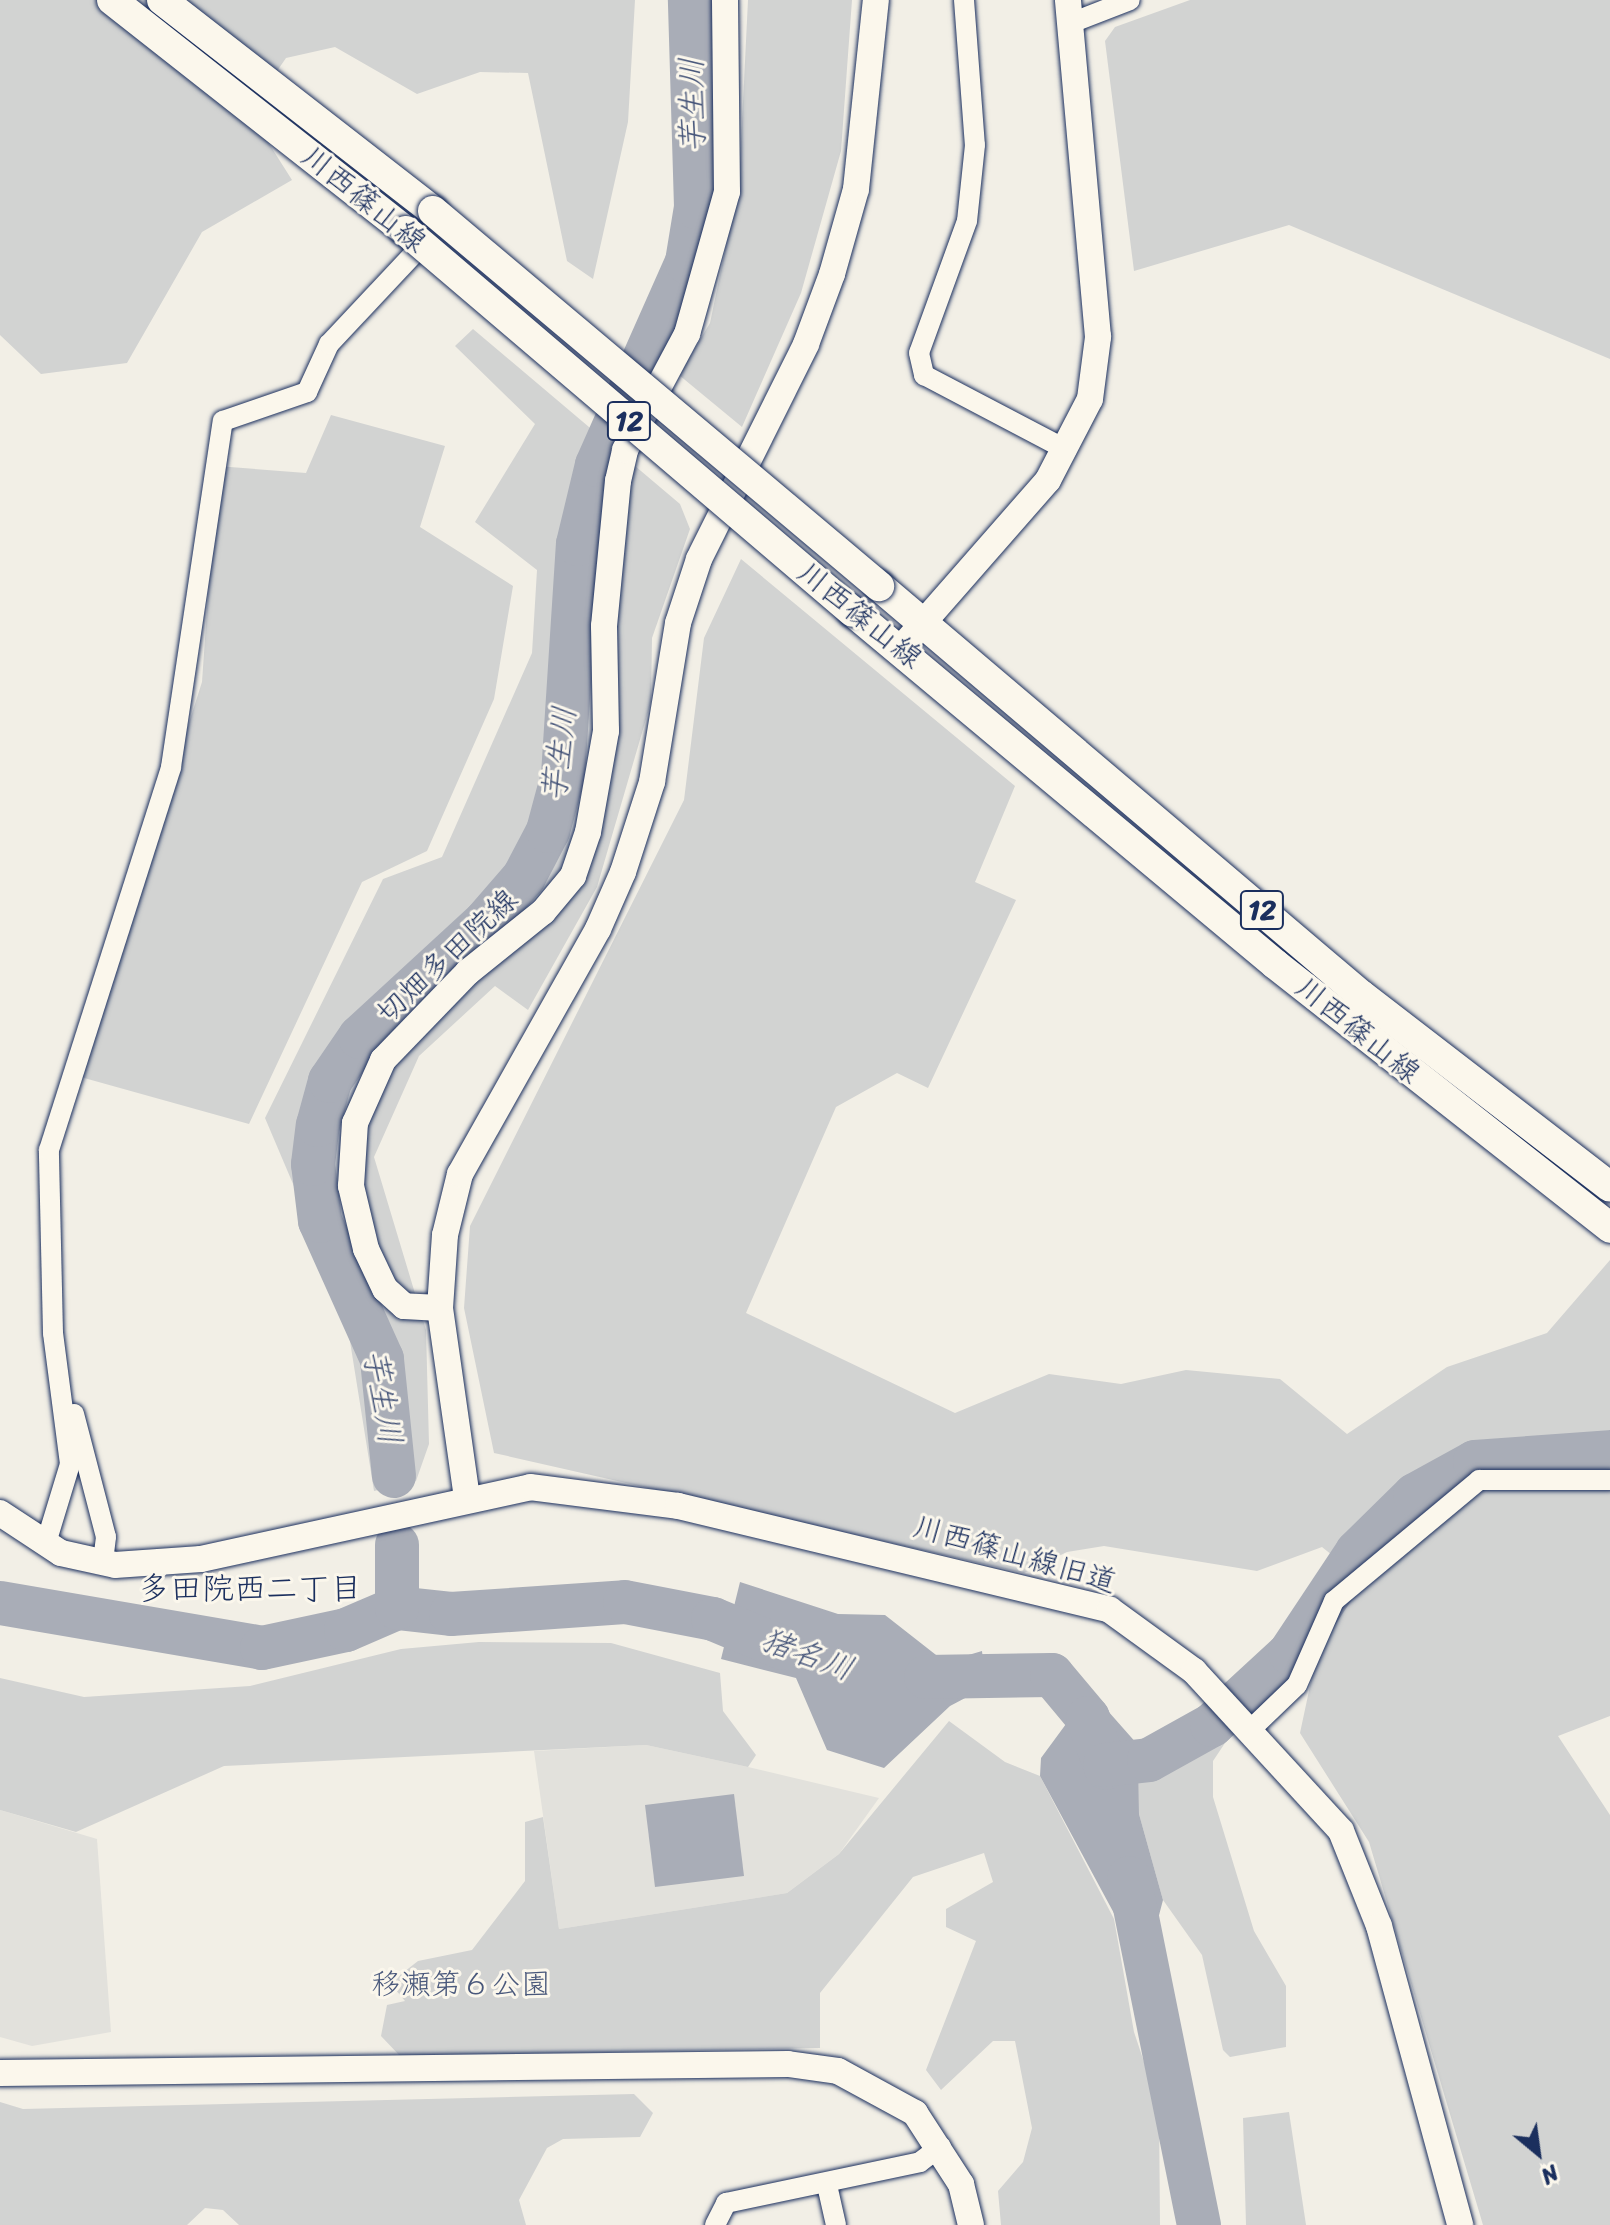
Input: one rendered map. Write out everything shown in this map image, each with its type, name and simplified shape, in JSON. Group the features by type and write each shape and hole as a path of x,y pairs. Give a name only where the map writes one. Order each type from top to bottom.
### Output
{"main road":[{"name":"川西篠山線","path":"112,0 414,238 853,612 901,648 1275,964 1582,1209 1610,1228"},
{"name":"川西篠山線","path":"162,0 433,211 1361,995 1610,1186"}],"street":[{"name":"切畑多田院線","path":"440,1308 404,1306 385,1289 366,1249 351,1186 355,1123 383,1060 468,972 543,912 573,876 588,832 606,731 604,626 618,481 625,450 687,334 727,192 725,0"},
{"path":"0,1513 46,1543 103,1562 201,1559 467,1498 440,1308 445,1235 460,1174 623,872 652,782 678,623 699,559 806,344 832,274 856,189 876,0"},
{"path":"964,0 975,145 969,206 921,364 924,375 1067,450"},
{"path":"901,648 1067,450 1090,399 1098,337 1069,12 1130,0"},
{"path":"46,1543 70,1464 53,1333 49,1150 171,767 223,421 307,392 329,344 414,238"},
{"path":"53,1333 106,1537 103,1562"},
{"path":"1235,1716 1297,1685 1334,1601 1479,1480 1610,1480"},
{"name":"川西篠山線旧道","path":"467,1498 530,1487 678,1506 1110,1610 1235,1716 1341,1831 1379,1926 1460,2225"},
{"path":"0,2073 788,2064 838,2071 880,2089 915,2113 941,2146 971,2225"},
{"path":"715,2225 726,2203 827,2185 920,2162 941,2146"},
{"path":"827,2185 836,2225"}],"shaded area":[{"path":"646,1745 879,1798 839,1854 787,1893 559,1929 534,1751"},
{"path":"0,1810 97,1839 111,2032 32,2046 0,2037"}],"green space":[{"path":"0,0 635,0 628,122 593,279 567,261 528,73 480,72 417,94 335,47 286,58 249,112 292,180 202,232 127,363 41,374 0,335"},
{"path":"748,0 852,0 841,151 801,293 742,427 679,375 710,323 739,184"},
{"path":"1190,0 1610,0 1610,359 1289,225 1134,271 1105,41 1115,27"},
{"path":"473,329 680,504 690,529 652,638 651,702 597,887 528,1010 495,986 419,1056 374,1157 426,1330 429,1444 416,1481 374,1491 344,1304 265,1118 383,879 442,857 532,653 537,570 475,522 535,424 455,346"},
{"path":"331,415 445,446 420,527 513,586 494,699 427,851 362,882 249,1124 77,1076 202,682 217,466 306,473"},
{"path":"741,559 1015,786 975,882 1016,900 928,1088 897,1073 836,1107 746,1313 955,1413 1049,1374 1121,1384 1186,1370 1280,1379 1347,1434 1447,1367 1547,1333 1610,1260 1610,1716 1558,1736 1610,1815 1610,2225 1483,2225 1369,1842 1300,1733 1337,1559 1322,1547 1257,1571 1104,1546 1067,1552 1024,1573 494,1453 464,1308 470,1226 684,800 704,638"},
{"path":"479,1642 611,1643 720,1673 723,1711 756,1755 748,1767 646,1745 224,1766 76,1832 0,1810 0,1678 84,1697 250,1686 401,1649"},
{"path":"1197,1716 1229,1737 1213,1761 1213,1797 1254,1931 1286,1986 1286,2047 1230,2057 1223,2050 1202,1955 1163,1900 1139,1814 1138,1745"},
{"name":"移瀬第６公園","path":"949,1721 1005,1762 1040,1776 1114,1919 1134,2032 1159,2107 1160,2225 1001,2225 998,2191 1023,2162 1032,2128 1015,2041 993,2041 941,2090 926,2070 976,1941 946,1927 946,1909 993,1882 984,1853 913,1877 820,1993 820,2048 400,2056 381,2036 387,2005 405,2001 390,1983 418,1961 472,1950 525,1881 525,1822 543,1817 559,1929 787,1893 839,1854"},
{"path":"634,2094 653,2113 640,2137 563,2139 547,2148 519,2200 526,2225 239,2225 223,2210 205,2208 187,2225 0,2225 0,2102 23,2109"},
{"path":"1289,2112 1306,2225 1246,2225 1243,2118"}],"water":[{"path":"740,1582 838,1614 885,1615 945,1662 982,1651 986,1687 950,1706 884,1768 827,1750 796,1678 721,1659"},
{"path":"1100,1702 1138,1745 1139,1814 1163,1900 1152,1942 1123,1930 1040,1776 1041,1758 1066,1724"},
{"path":"734,1794 744,1876 655,1887 645,1805"}],"waterway":[{"name":"芋生川","path":"394,1476 382,1359 320,1221 313,1164 318,1125 330,1081 360,1037 486,921 524,877 548,831 563,775 578,544 597,465 687,262 696,207 690,0"},
{"path":"1105,1765 1149,1760 1212,1725 1290,1653 1357,1552 1415,1495 1475,1462 1610,1452"},
{"name":"芋生川","path":"397,1545 397,1608"},
{"name":"猪名川","path":"0,1603 262,1648 346,1630 397,1608 451,1614 625,1602 713,1619 783,1648"},
{"name":"猪名川","path":"926,1677 1052,1675 1088,1718 1106,1768"},
{"name":"猪名川","path":"1129,1878 1199,2225"}],"district":[{"name":"多田院西二丁目","path":"250,1589"}]}
